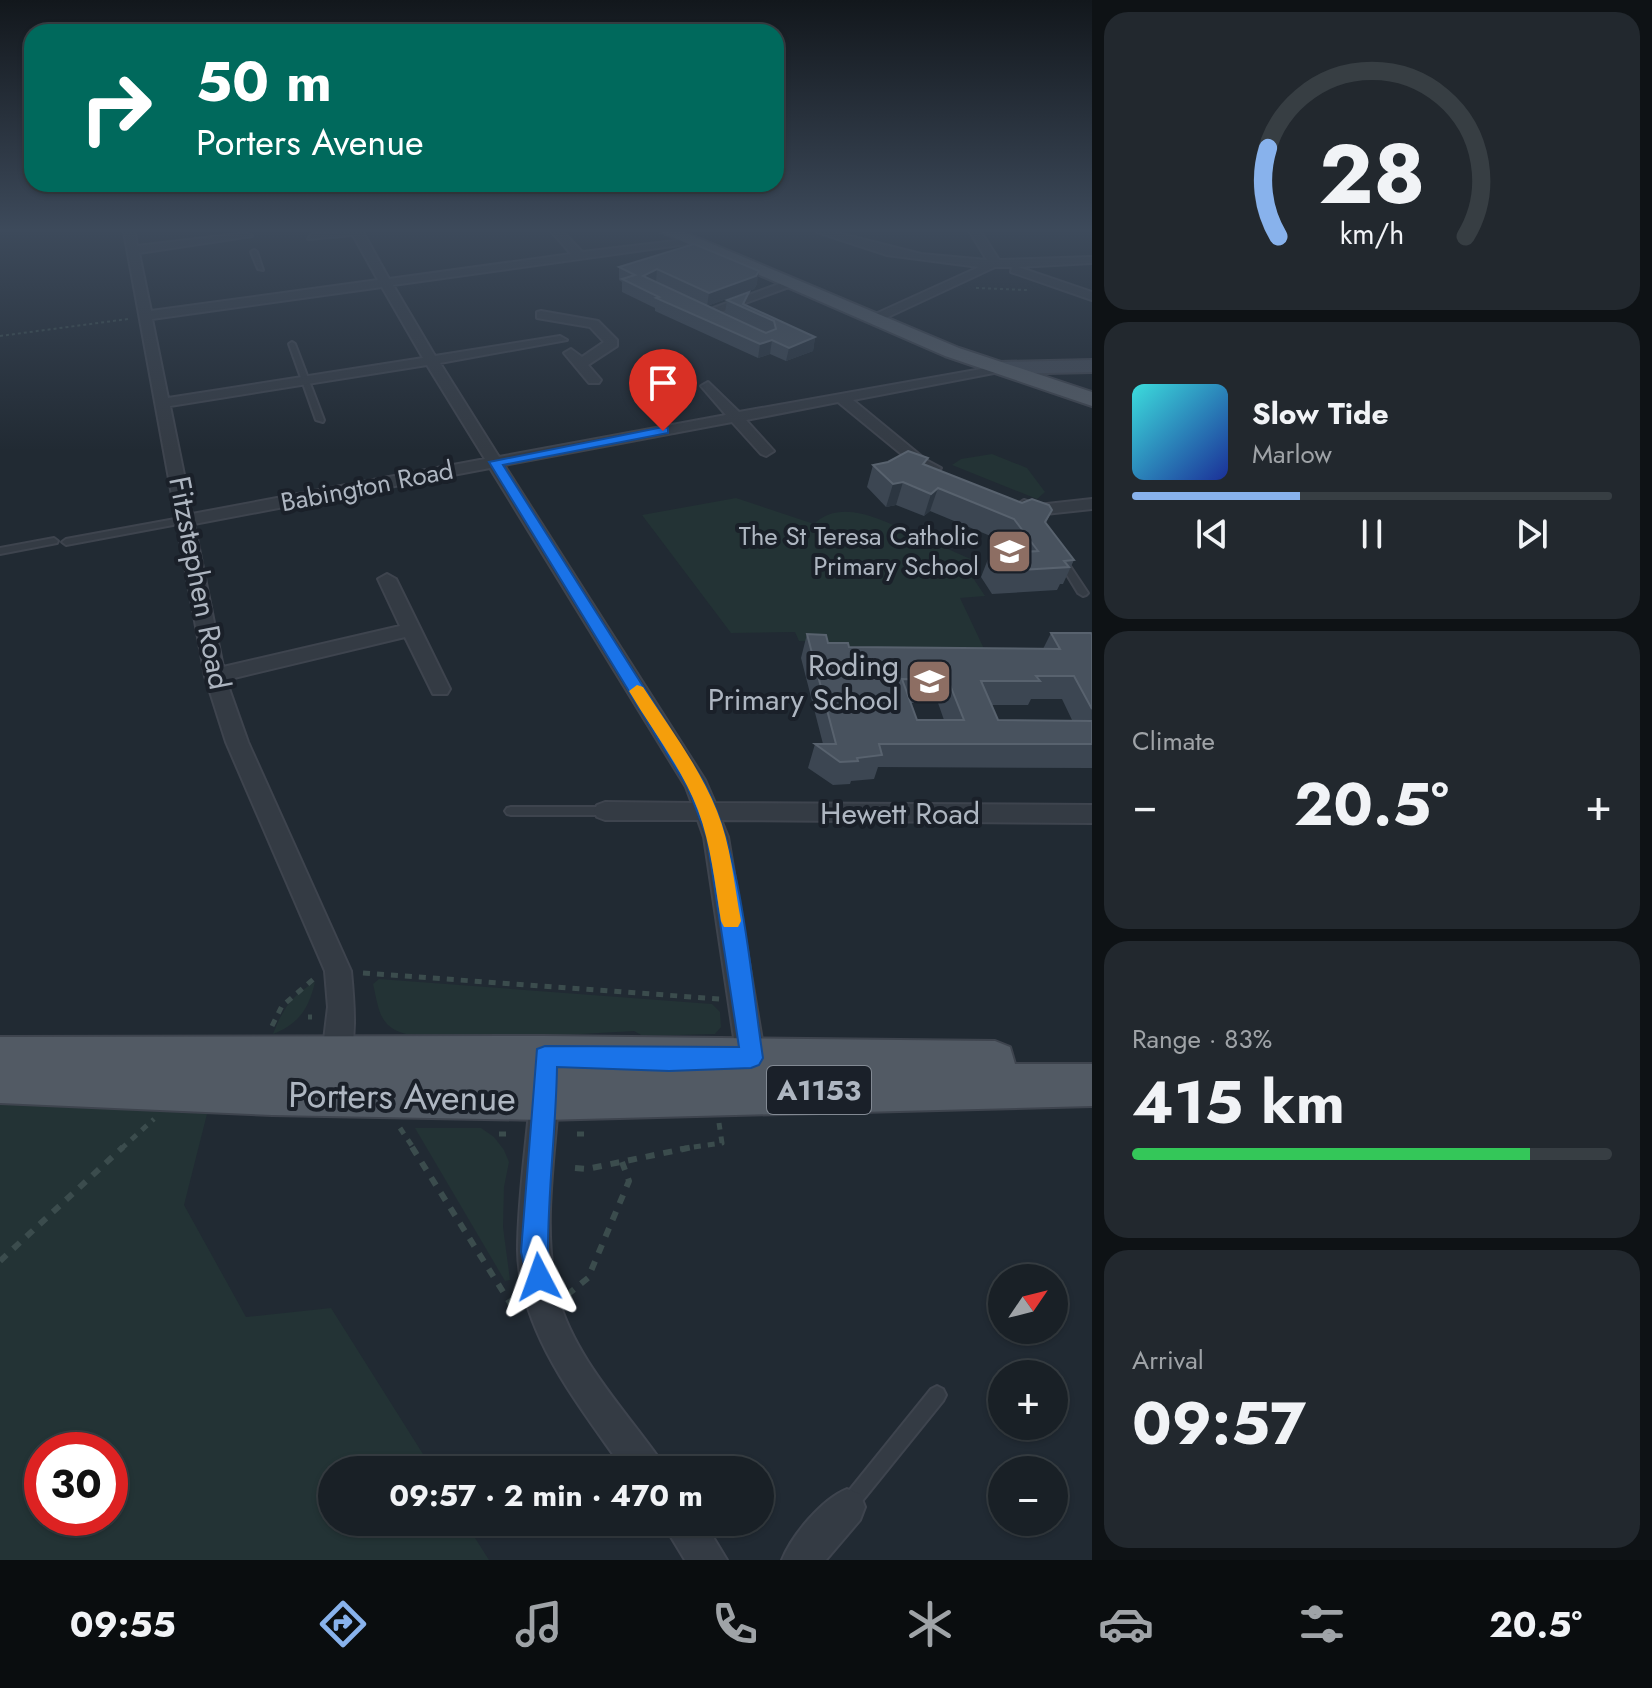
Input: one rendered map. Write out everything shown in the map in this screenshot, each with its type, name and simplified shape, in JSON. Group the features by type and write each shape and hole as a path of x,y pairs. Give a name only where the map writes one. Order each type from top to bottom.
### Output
{"main road":[{"path":"841,305 999,368 1092,399"},
{"path":"999,368 1092,366"},
{"name":"Porters Avenue","path":"0,1082 158,1106 333,1077 545,1056 669,1060 751,1058 1092,1063"},
{"name":"Porters Avenue","path":"0,1057 333,1077 545,1099 967,1084 1092,1085"}],"street":[{"name":"Fitzstephen Road","path":"142,305 215,676 237,742 338,971 341,1007 333,1077"},
{"path":"144,316 228,305"},
{"path":"399,305 697,786 708,811 728,904 751,1058"},
{"path":"533,305 594,380"},
{"path":"706,313 730,305"},
{"path":"875,319 905,305"},
{"path":"692,307 729,324"},
{"path":"541,315 594,324 612,343 580,364"},
{"path":"163,403 560,340"},
{"name":"Babington Road","path":"186,520 999,368"},
{"path":"708,386 766,451"},
{"path":"842,398 921,463 950,475"},
{"path":"1007,498 1038,516 1092,504"},
{"path":"387,579 440,689"},
{"path":"215,676 412,629"},
{"name":"Hewett Road","path":"605,811 1092,814"},
{"path":"545,1056 545,1099 534,1252 543,1301 570,1362 635,1456"},
{"path":"801,1560 847,1507"},
{"path":"691,1536 708,1560"}],"lane":[{"path":"292,344 320,420"},
{"path":"66,542 186,520"},
{"path":"0,551 54,541"},
{"path":"1054,546 1083,593"},
{"path":"511,811 605,811"},
{"path":"847,1507 937,1395"}],"path":[{"path":"0,336 120,320"},
{"path":"363,973 726,1000"},
{"path":"268,1038 282,1006 307,981 318,976"},
{"path":"0,1261 158,1106"},
{"path":"575,1168 722,1143 718,1117"},
{"path":"397,1122 512,1306 563,1299 588,1278 629,1181 622,1162"},
{"path":"499,1134 507,1134"},
{"path":"577,1134 586,1134"}],"shaded area":[{"path":"992,454 1027,468 1045,492 1037,499 952,465 961,459"},
{"path":"736,498 814,524 836,513 861,514 909,532 907,535 920,541 923,538 975,561 973,578 985,596 960,598 987,655 824,651 821,642 799,641 795,632 731,633 642,515"},
{"path":"379,979 712,1004 720,1012 721,1027 715,1034 643,1036 634,1031 565,1035 406,1034 390,1027 381,1015 373,984"},
{"path":"315,982 302,1014 273,1034 289,1004"},
{"path":"0,1095 208,1110 184,1205 246,1317 331,1308 424,1456 318,1456 318,1536 474,1536 489,1560 0,1560"},
{"path":"415,1128 481,1128 494,1137 504,1150 509,1162 504,1187 503,1227 510,1280 505,1281"}],"building":[{"path":"671,305 705,305 766,333 776,329 774,321 738,305 745,305 815,337 789,348 772,340 760,344"},
{"path":"908,451 928,458 923,464 1022,503 1032,499 1049,505 1052,510 1045,522 1074,560 1064,561 1069,567 1002,571 990,554 1038,551 1014,519 938,488 931,494 903,482 893,484 873,465 888,462"},
{"path":"1051,633 1091,633 1092,709 1074,676 1036,676 1040,681 981,681 998,720 1092,721 1092,744 879,744 882,755 840,762 815,744 836,744 807,634 826,635 828,643 848,643 849,647 1060,649","holes":["902,679 948,680 964,720 917,720"]}],"slow traffic":[{"path":"637,691 697,786 708,811 716,837 731,921"}],"place":[{"name":"The St Teresa Catholic Primary School","path":"1010,551"},
{"name":"Roding Primary School","path":"930,682"}],"route":[{"path":"539,1277 534,1252 544,1133 545,1056 669,1060 751,1058 731,918 708,811 697,786 495,462 663,431"}]}
